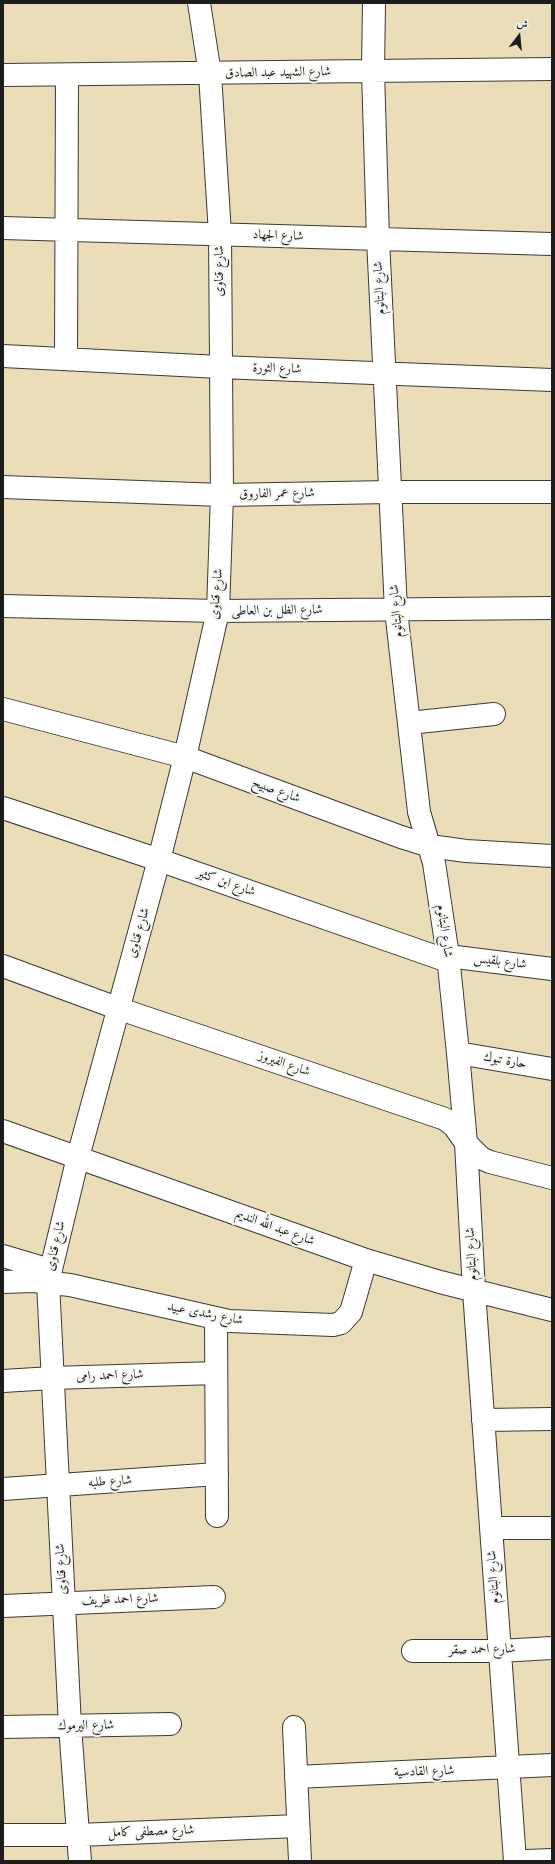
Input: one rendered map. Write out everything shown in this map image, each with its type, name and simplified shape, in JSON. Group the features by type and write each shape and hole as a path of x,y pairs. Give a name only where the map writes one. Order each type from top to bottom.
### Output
{"street":[{"name":"شارع قناوى","path":"80,1861 70,1726 57,1486 49,1276 117,1008 159,860 185,757 218,611 222,495 220,234 210,74 199,3"},
{"name":"شارع البتانوم","path":"374,3 373,72 378,239 396,610 419,812 434,863 448,958 458,1053 466,1143 474,1291 515,1861"},
{"name":"شارع الشهيد عبد الصادق","path":"3,75 210,74 552,69"},
{"path":"66,358 67,75"},
{"name":"شارع الجهاد","path":"3,228 552,244"},
{"name":"شارع الثورة","path":"3,356 220,367 552,380"},
{"name":"شارع عمر الفاروق","path":"3,487 222,495 390,492 552,492"},
{"name":"شارع الظل بن العاطى","path":"3,606 218,611 552,608"},
{"name":"شارع صبيح","path":"3,710 185,757 401,838 430,846 466,851 552,856"},
{"path":"410,723 494,714"},
{"name":"شارع ابن كثير","path":"3,808 448,958"},
{"name":"شارع بلقيس","path":"448,958 552,969"},
{"name":"شارع الفيروز","path":"3,966 117,1008 445,1119 457,1130 466,1143 481,1158 490,1162 552,1178"},
{"name":"حارة تبوك","path":"458,1053 552,1069"},
{"name":"شارع عبد الله النديم","path":"3,1131 366,1260 474,1291 552,1310"},
{"path":"3,1256 49,1276"},
{"name":"شارع رشدى عبيد","path":"3,1282 49,1276 70,1285 216,1319 243,1322 333,1325 341,1323 351,1312 366,1260"},
{"path":"216,1319 217,1516"},
{"name":"شارع احمد رامى","path":"3,1382 52,1378 216,1373"},
{"path":"483,1420 552,1419"},
{"name":"شارع طلبه","path":"3,1489 217,1474"},
{"path":"491,1528 552,1528"},
{"name":"شارع احمد ظريف","path":"3,1606 214,1597"},
{"name":"شارع احمد صقر","path":"413,1651 499,1651 552,1648"},
{"name":"شارع اليرموك","path":"3,1727 170,1724"},
{"path":"294,1727 300,1861"},
{"name":"شارع القادسية","path":"296,1777 552,1765"},
{"name":"شارع مصطفى كامل","path":"3,1835 78,1835 298,1826"},
{"path":"526,1861 552,1860"}]}
